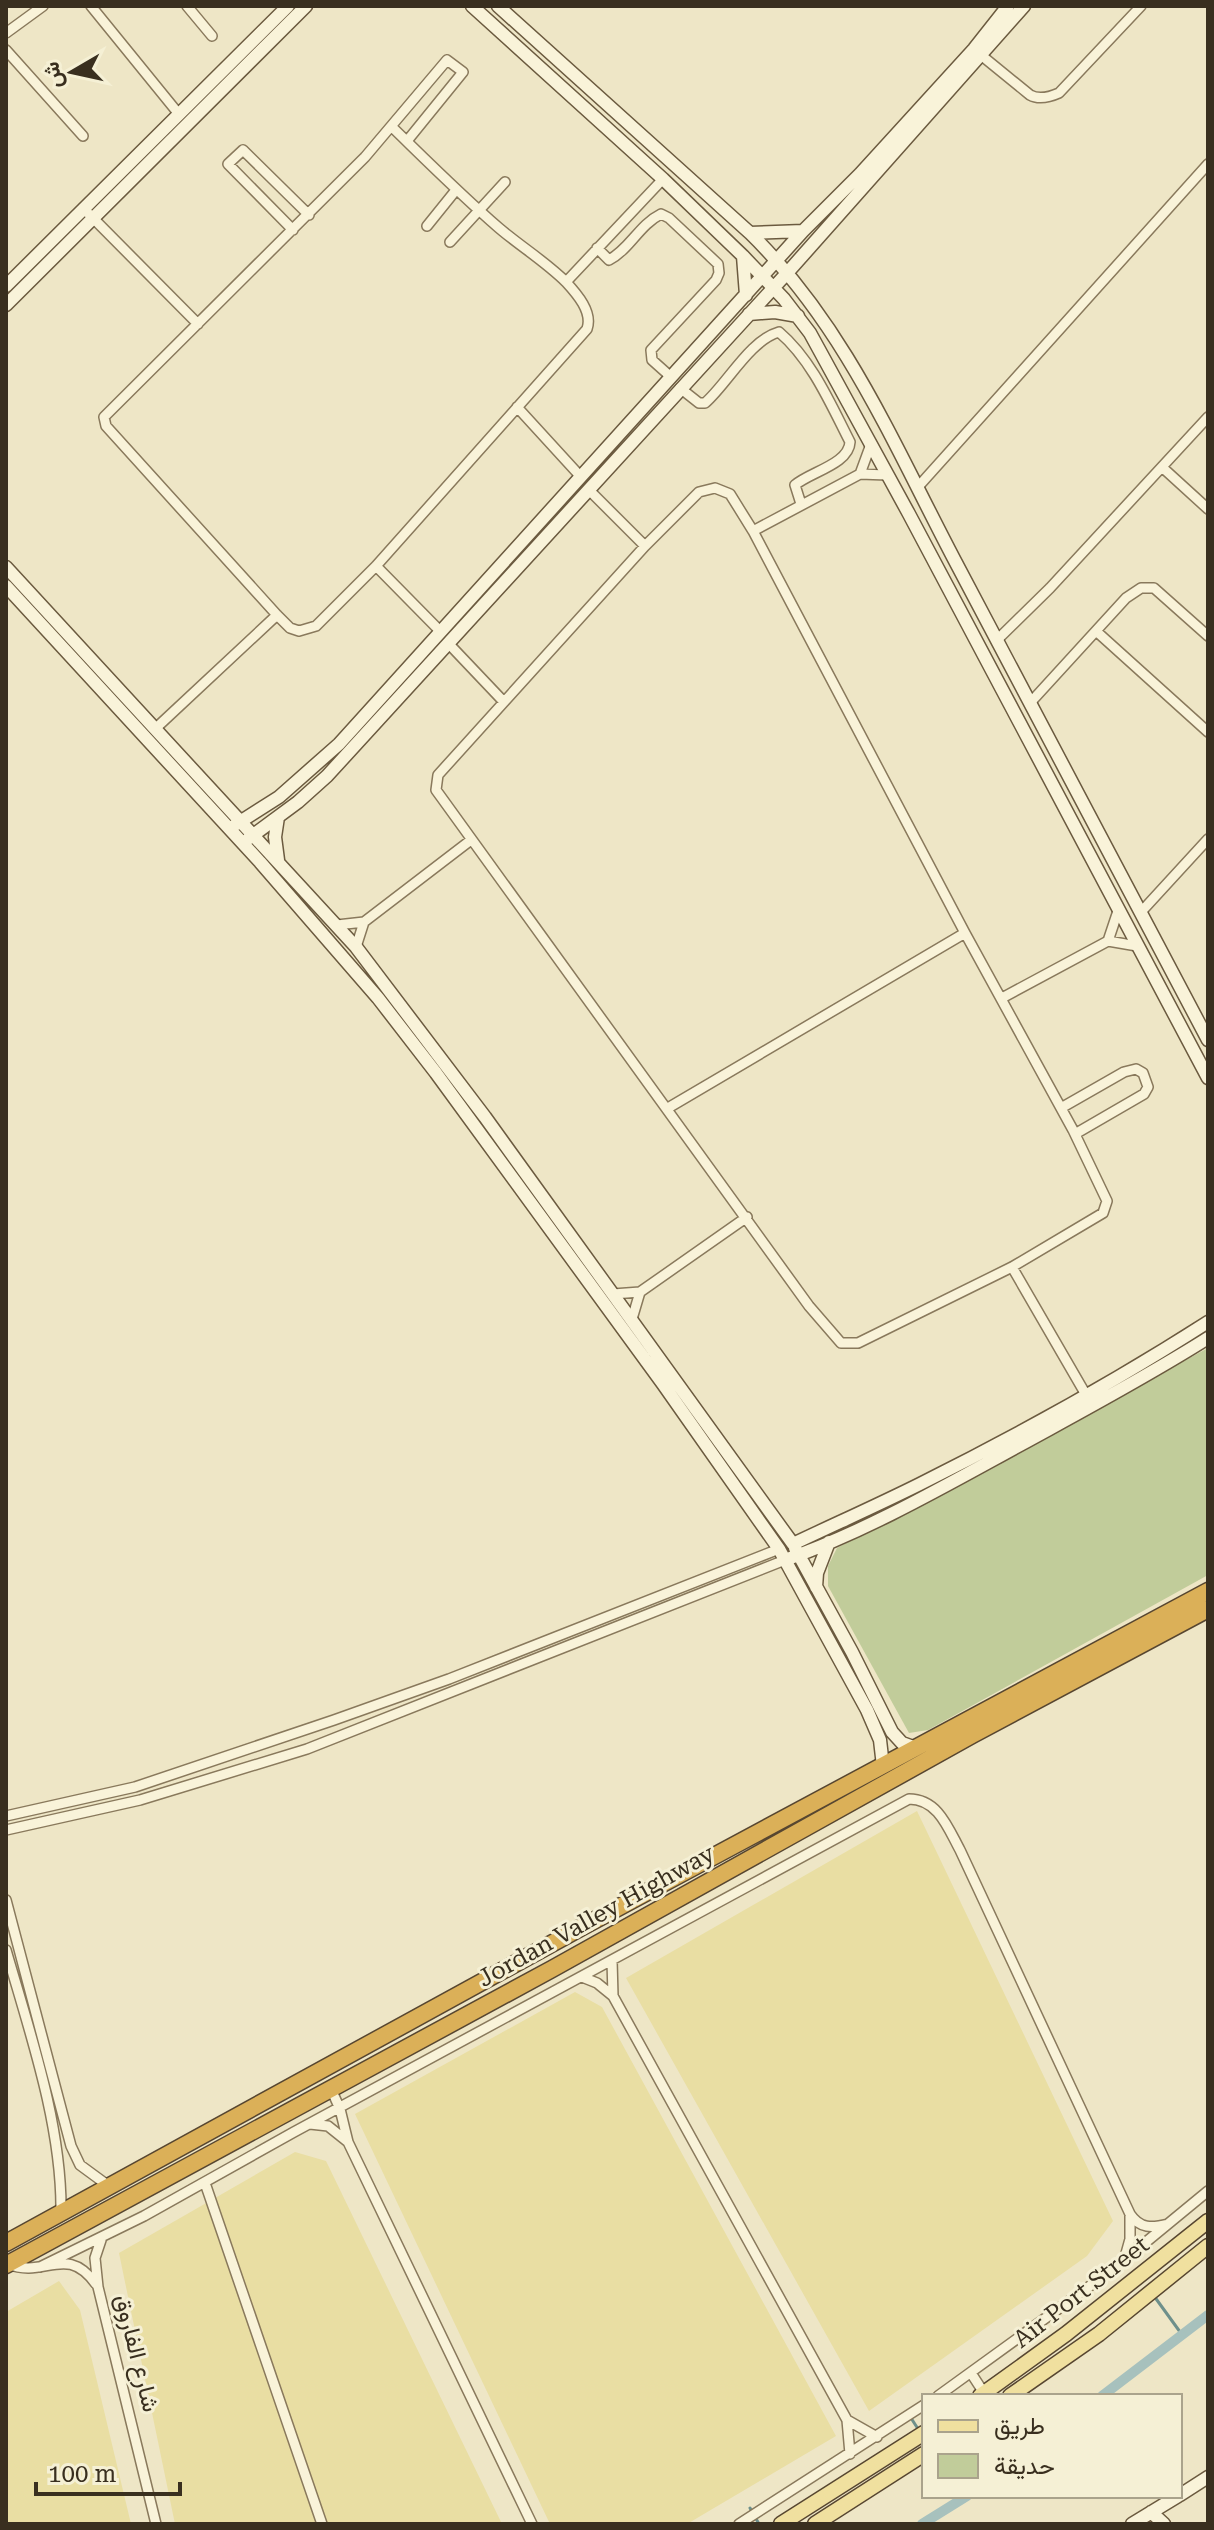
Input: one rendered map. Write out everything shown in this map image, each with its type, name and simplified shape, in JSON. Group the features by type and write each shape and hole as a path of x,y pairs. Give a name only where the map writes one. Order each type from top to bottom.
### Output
{"highway":[{"name":"Jordan Valley Highway","path":"7,2264 455,2022 1208,1591"},
{"name":"Jordan Valley Highway","path":"6,2243 916,1748 969,1729 1207,1611"}],"main road":[{"name":"Air Port Street","path":"983,2394 1066,2334 1208,2221"},
{"name":"Air Port Street","path":"1013,2394 1099,2334 1208,2246"},
{"path":"781,2524 922,2434"},
{"path":"815,2524 922,2455"}],"street":[{"path":"6,33 43,6"},
{"path":"91,6 178,113"},
{"path":"187,6 212,36"},
{"path":"6,286 288,6"},
{"path":"6,305 306,6"},
{"path":"472,6 663,179 743,256 798,316 825,358 1208,1078"},
{"path":"498,6 750,233 777,259 823,318 845,352 1208,1040"},
{"path":"977,52 1008,6"},
{"path":"243,843 327,776 788,272 977,52 1024,6"},
{"path":"977,52 1030,95 1052,96 1059,93 1141,6"},
{"path":"6,50 83,136"},
{"path":"392,127 456,190 566,282 588,312 590,320 587,329 376,566 316,626 299,631 290,628 277,615 104,422 104,417 309,215 392,127 447,60 463,72 407,141"},
{"path":"236,826 288,790 339,744 777,259 915,121"},
{"path":"293,230 228,164 243,150 309,215"},
{"path":"917,488 1208,164"},
{"path":"566,282 663,179"},
{"path":"450,242 505,182"},
{"path":"427,226 456,190"},
{"path":"83,208 198,324"},
{"path":"597,248 609,260 620,254 648,222 661,214 718,264 716,280 651,350 652,360 671,377"},
{"path":"750,233 803,231"},
{"path":"743,256 746,295"},
{"path":"749,314 775,312 798,316"},
{"path":"680,388 699,403 705,403 770,335 779,332 789,340 816,378 850,442 850,449 843,457 795,485 801,504"},
{"path":"517,407 581,477"},
{"path":"997,640 1050,588 1208,417"},
{"path":"860,474 871,444"},
{"path":"1163,468 1208,509"},
{"path":"753,531 860,474 887,475"},
{"path":"715,488 730,494 753,531 1075,1134 1107,1201 1106,1209 1012,1267 858,1343 841,1343 809,1306 438,795 436,782 438,775 645,546 699,492 715,488"},
{"path":"589,490 645,546"},
{"path":"376,566 440,631"},
{"path":"6,567 225,805 243,843 388,1010 663,1384 782,1554 867,1710 880,1740 883,1766"},
{"path":"6,586 236,826 254,834 356,947 485,1117 779,1524 816,1587 892,1732 902,1743 916,1748"},
{"path":"1030,703 1134,591 1154,588 1208,636"},
{"path":"156,728 277,615"},
{"path":"1096,631 1208,732"},
{"path":"448,643 504,702"},
{"path":"1058,795 1071,782"},
{"path":"225,805 262,808"},
{"path":"278,817 275,837 279,863"},
{"path":"1141,912 1208,839"},
{"path":"337,925 364,922 471,840"},
{"path":"1108,941 1118,911"},
{"path":"356,947 364,922"},
{"path":"668,1108 965,933"},
{"path":"1002,998 1108,941 1137,946"},
{"path":"1061,1108 1124,1072 1136,1069 1143,1073 1148,1087 1144,1094 1075,1134"},
{"path":"613,1294 640,1292 747,1217"},
{"path":"1012,1267 1089,1400"},
{"path":"632,1319 640,1292"},
{"path":"6,1816 135,1787 334,1720 782,1554 829,1542 945,1486 1089,1400 1208,1322"},
{"path":"795,1550 815,1534 923,1483 1208,1338"},
{"path":"779,1524 815,1534"},
{"path":"816,1587 817,1573 829,1542"},
{"path":"6,1830 140,1800 307,1749 782,1554"},
{"path":"40,2267 101,2239 205,2183 909,1799 923,1801 936,1810 960,1850 1130,2214 1145,2226 1168,2224"},
{"path":"6,1900 71,2146 87,2173 110,2187"},
{"path":"6,1950 56,2146 61,2212"},
{"path":"612,1960 613,1996"},
{"path":"582,1977 597,1983 613,1996 847,2420 850,2454"},
{"path":"455,2022 465,2041"},
{"path":"331,2089 340,2109 348,2142 532,2524"},
{"path":"310,2124 328,2126 348,2142"},
{"path":"205,2183 322,2524"},
{"path":"941,2394 1123,2261 1208,2191"},
{"path":"1123,2261 1128,2248 1130,2214"},
{"name":"شارع الفاروق","path":"101,2239 96,2251 98,2287 156,2524"},
{"name":"شارع الفاروق","path":"7,2264 24,2268 61,2263 78,2265 98,2287"},
{"path":"971,2373 982,2394"},
{"path":"739,2524 922,2406"},
{"path":"847,2420 877,2437"},
{"path":"1182,2493 1208,2477"},
{"path":"1132,2524 1174,2498"},
{"path":"1151,2512 1164,2524"}],"green space":[{"path":"1208,1348 1208,1575 928,1730 909,1733 828,1586 828,1566 837,1548"}],"sand":[{"path":"917,1811 1113,2221 1087,2256 869,2411 626,1978"},
{"path":"575,1992 602,2007 836,2436 687,2524 550,2524 355,2114"},
{"path":"295,2152 326,2161 502,2524 175,2524 119,2253"},
{"path":"59,2281 80,2310 131,2524 6,2524 6,2312"}],"waterway":[{"path":"1154,2296 1183,2336"},
{"path":"1105,2394 1208,2315"},
{"path":"911,2418 920,2432"},
{"path":"922,2524 964,2498"},
{"path":"750,2508 759,2524"}]}
